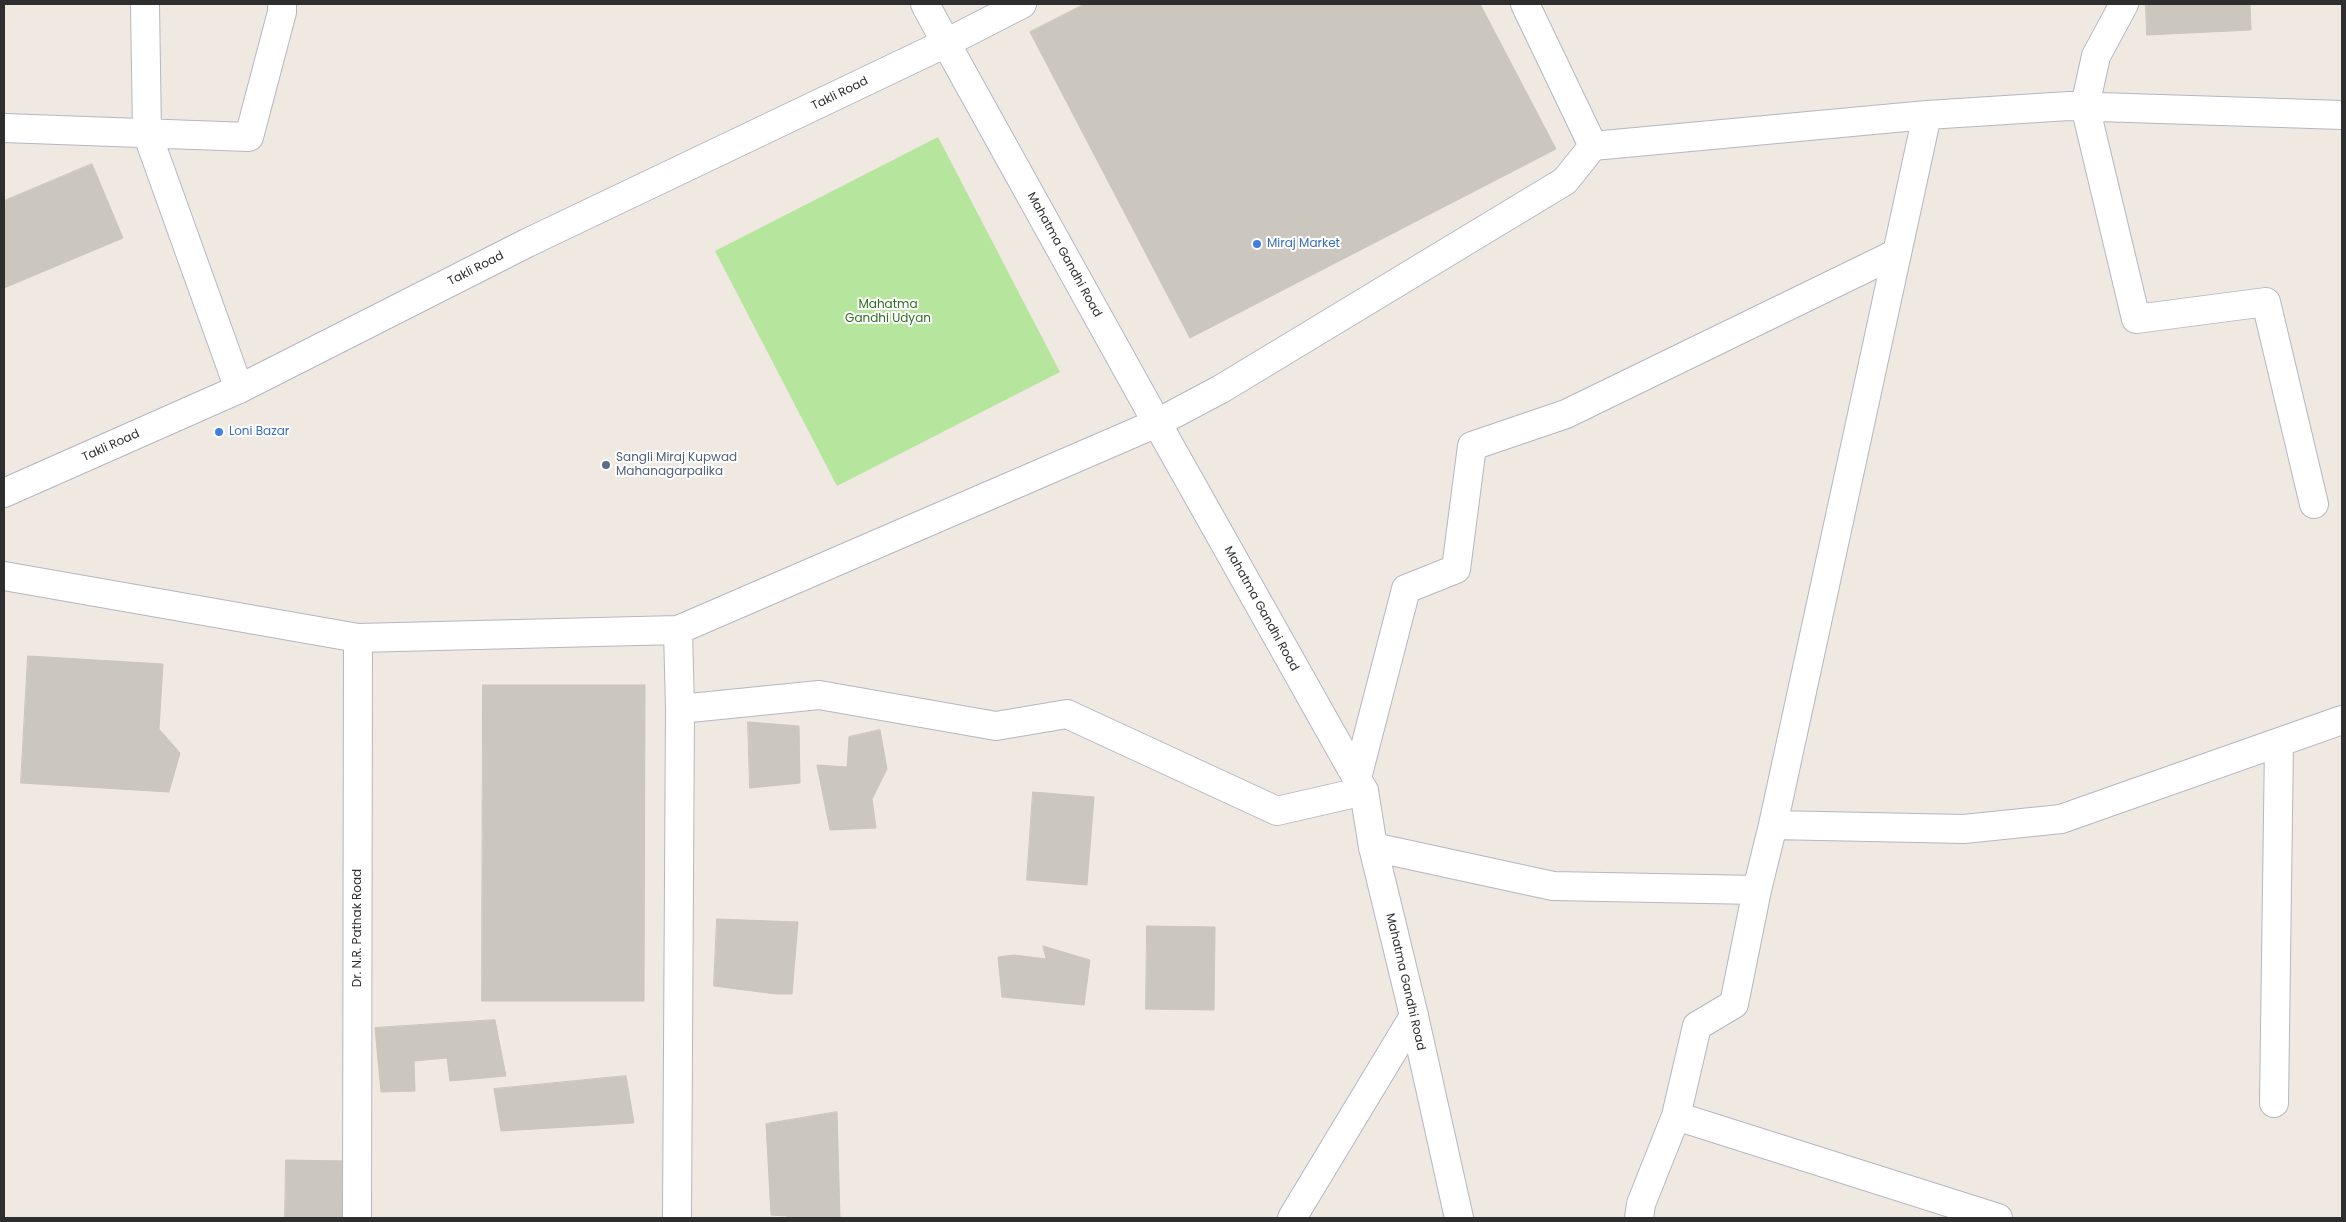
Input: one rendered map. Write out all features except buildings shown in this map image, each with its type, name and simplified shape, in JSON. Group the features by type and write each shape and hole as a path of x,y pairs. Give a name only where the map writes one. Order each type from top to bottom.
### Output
{"street":[{"path":"145,4 147,133 239,389"},
{"path":"4,128 249,137 282,12 282,4"},
{"name":"Mahatma Gandhi Road","path":"925,4 1156,423 1361,785 1373,848 1414,1016 1459,1218"},
{"name":"Takli Road","path":"4,493 239,389 527,243 946,43 1022,4"},
{"path":"1524,4 1593,146"},
{"path":"2124,4 2096,56 2085,106 2136,319 2266,302 2314,504"},
{"path":"4,576 358,638 678,630 1156,423 1221,389 1565,181 1593,146 1927,115 2085,106 2342,115"},
{"path":"1639,1218 1641,1204 1676,1116 1697,1026 1734,1004 1757,890 1773,825 1927,115"},
{"path":"680,709 819,695 996,726 1067,714 1277,811 1361,785 1406,589 1456,569 1472,446 1566,414 1897,253"},
{"path":"677,1218 680,709 678,630"},
{"name":"Dr. N.R. Pathak Road","path":"357,1218 358,638"},
{"path":"1773,825 1964,829 2061,819 2279,744 2342,720"},
{"path":"2274,1102 2279,744"},
{"path":"1373,848 1552,886 1757,890"},
{"path":"1292,1218 1414,1016"},
{"path":"1676,1116 1998,1218"}],"green space":[{"name":"Mahatma Gandhi Udyan","path":"938,137 1060,372 837,486 715,251"}],"place":[{"name":"Miraj Market","path":"1257,244"},
{"name":"Loni Bazar","path":"219,432"},
{"name":"Sangli Miraj Kupwad Mahanagarpalika","path":"606,465"}]}
